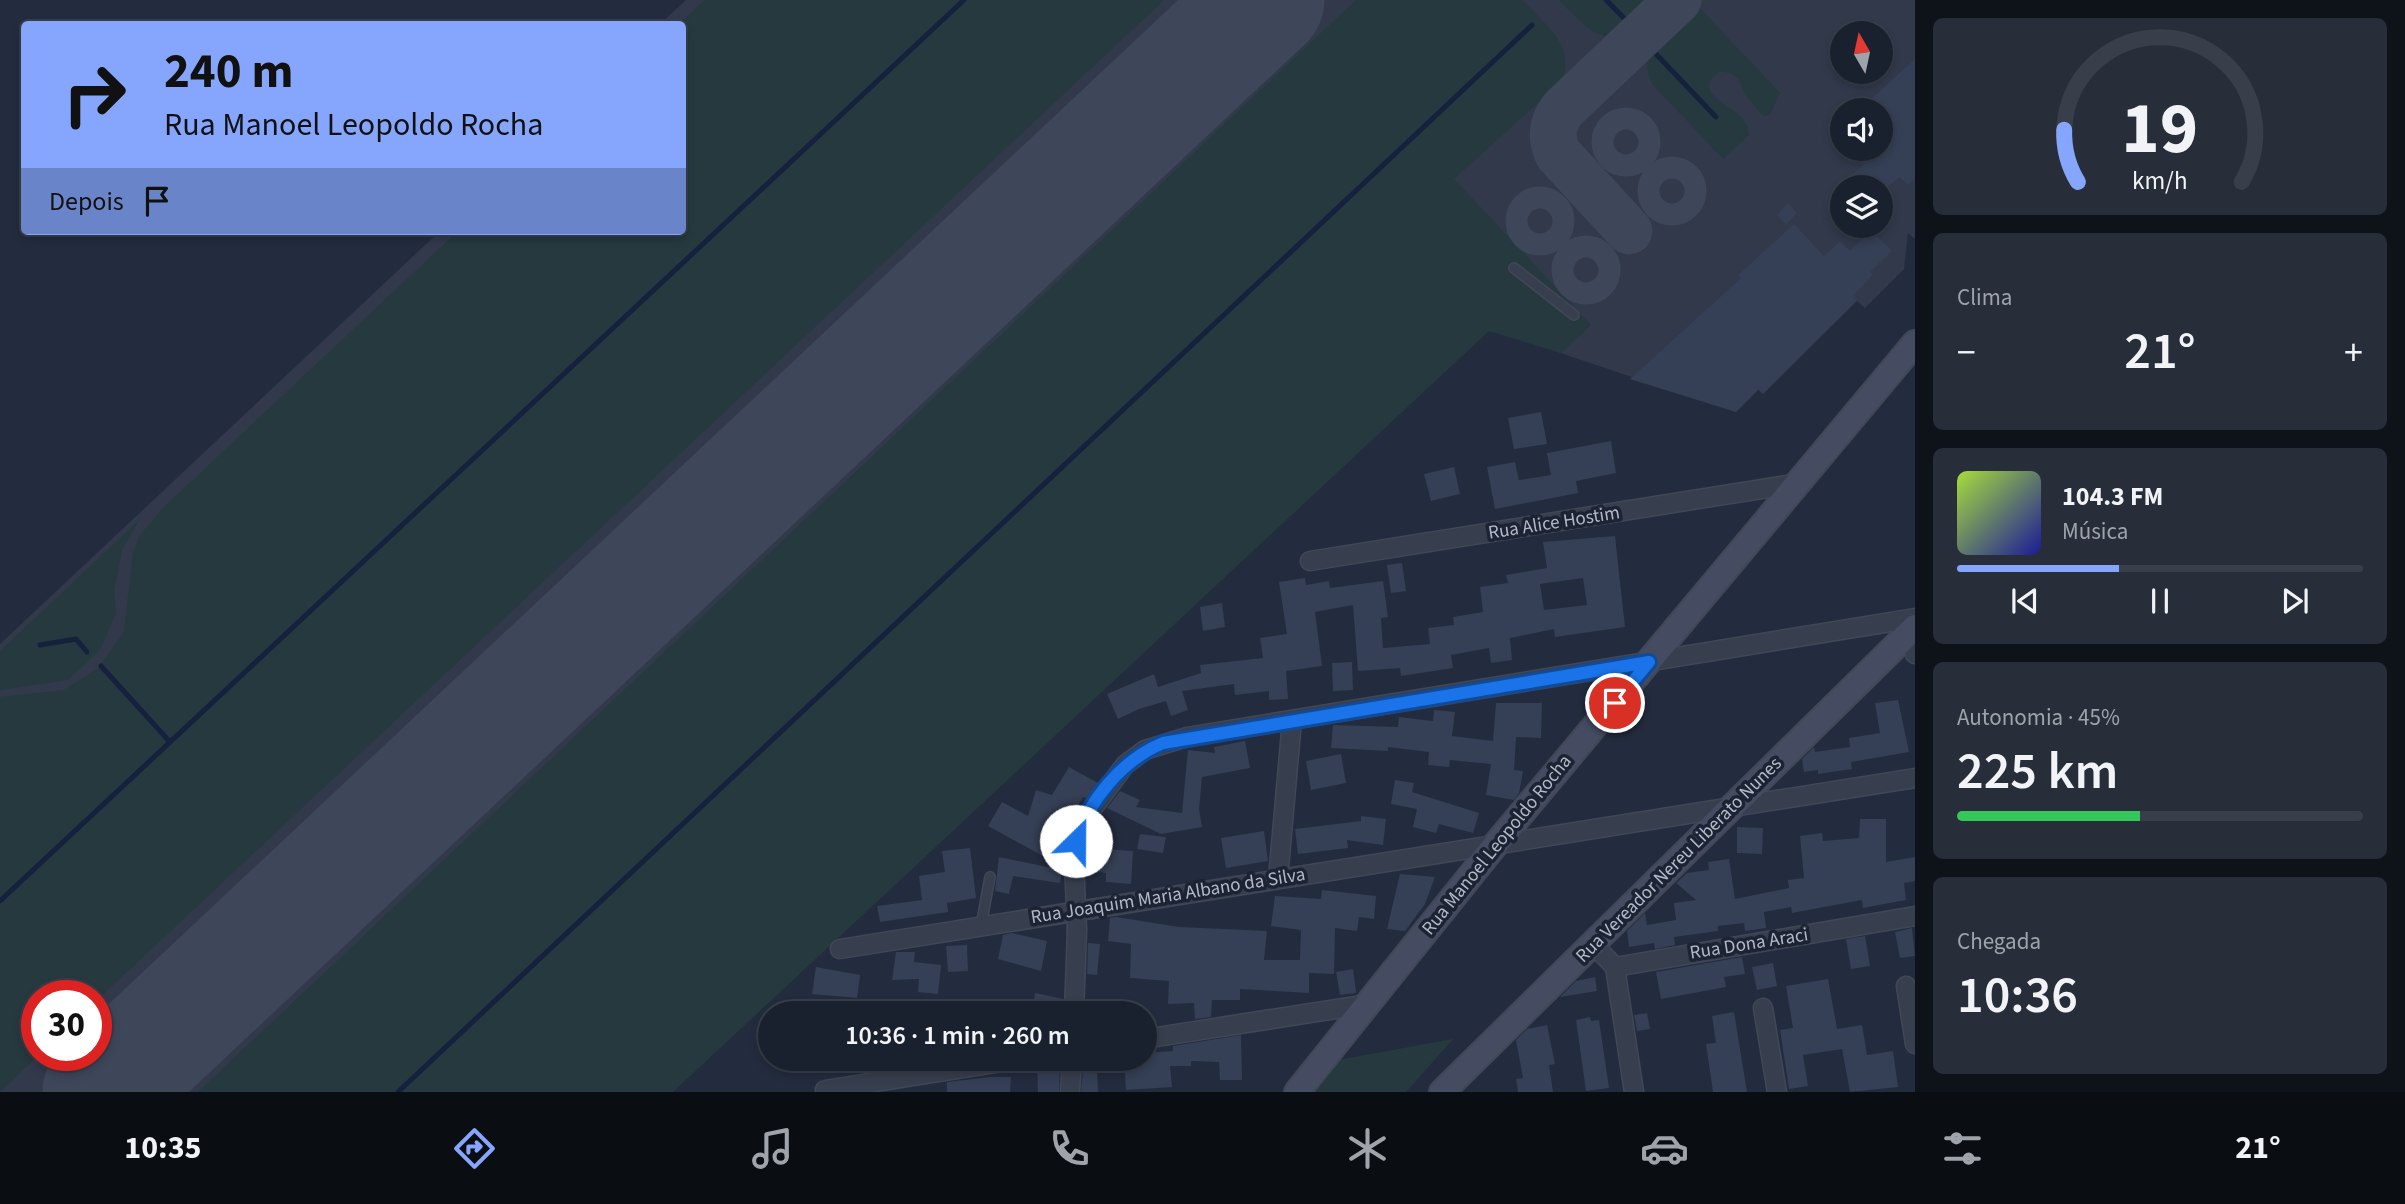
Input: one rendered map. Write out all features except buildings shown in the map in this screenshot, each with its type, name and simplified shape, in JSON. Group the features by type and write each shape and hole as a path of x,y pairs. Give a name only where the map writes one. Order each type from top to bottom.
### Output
{"main road":[{"name":"Rua Manoel Leopoldo Rocha","path":"1297,1092 1496,844 1915,343"},
{"name":"Rua Vereador Nereu Liberato Nunes","path":"1442,1092 1914,632"}],"street":[{"name":"Rua Alice Hostim","path":"1310,561 1798,483"},
{"path":"1074,1001 1077,930 1074,911 1074,862 1081,824 1125,765 1144,750 1163,743 1292,720 1649,662 1914,632"},
{"path":"1278,879 1292,720"},
{"name":"Rua Joaquim Maria Albano da Silva","path":"840,949 1915,778"},
{"name":"Rua Dona Araci","path":"1615,967 1915,916"},
{"path":"1593,944 1615,967 1634,1092"},
{"path":"1906,986 1915,1044"},
{"path":"1157,1037 1368,1004"},
{"path":"1763,1007 1777,1092"},
{"path":"825,1090 945,1071"},
{"path":"1070,1092 1071,1071"}],"lane":[{"path":"1514,268 1574,315"},
{"path":"981,926 990,877"}],"shaded area":[{"path":"686,0 1915,0 1915,239 1908,233 1904,269 1865,308 1857,301 1763,394 1758,390 1736,412 1489,329 768,1001 758,1001 758,1010 670,1092 0,1092 0,644 436,235 686,235 686,21 663,21"},
{"path":"705,0 1164,0 112,986 112,980 21,980 22,1071 0,1092 0,697 64,690 98,668 124,632 133,552 140,535 164,507 454,235 686,235 686,21 682,21"},
{"path":"1356,0 1523,0 1550,28 1563,49 1565,60 1559,84 1454,179 1591,325 1561,353 1489,331 771,1001 758,1001 758,1013 673,1092 198,1092"},
{"path":"1559,0 1657,0 1628,26 1608,36 1598,34 1587,27"},
{"path":"1696,4 1780,93 1770,115 1763,116 1734,75 1720,72 1712,79 1709,86 1711,92 1743,119 1749,135 1723,159 1653,85 1648,71 1651,48 1658,38"},
{"path":"140,519 122,550 114,592 116,613 100,650 68,680 0,690 0,651"},
{"path":"1453,1039 1406,1092 1306,1092 1327,1062"}],"waterway":[{"path":"0,901 964,0"},
{"path":"1606,0 1624,18"},
{"path":"398,1092 1532,25"},
{"path":"1656,54 1716,117"},
{"path":"40,645 76,639 87,652"},
{"path":"101,666 170,742"}],"taxiway":[{"path":"1629,231 1558,154 1554,130 1564,108 1678,0"},
{"path":"1626,131 1634,134 1637,142 1634,150 1626,153 1618,150 1615,142 1618,134 1626,131"},
{"path":"1672,180 1680,183 1683,191 1680,199 1672,202 1664,199 1661,191 1664,183 1672,180"},
{"path":"1540,210 1548,213 1551,221 1548,229 1540,232 1532,229 1529,221 1532,213 1540,210"},
{"path":"1586,259 1594,262 1597,270 1594,278 1586,281 1578,278 1575,270 1578,262 1586,259"}],"runway":[{"path":"102,1092 1265,0"}],"route":[{"path":"1076,841 1090,808 1125,765 1144,750 1163,743 1649,662 1615,703"}]}
